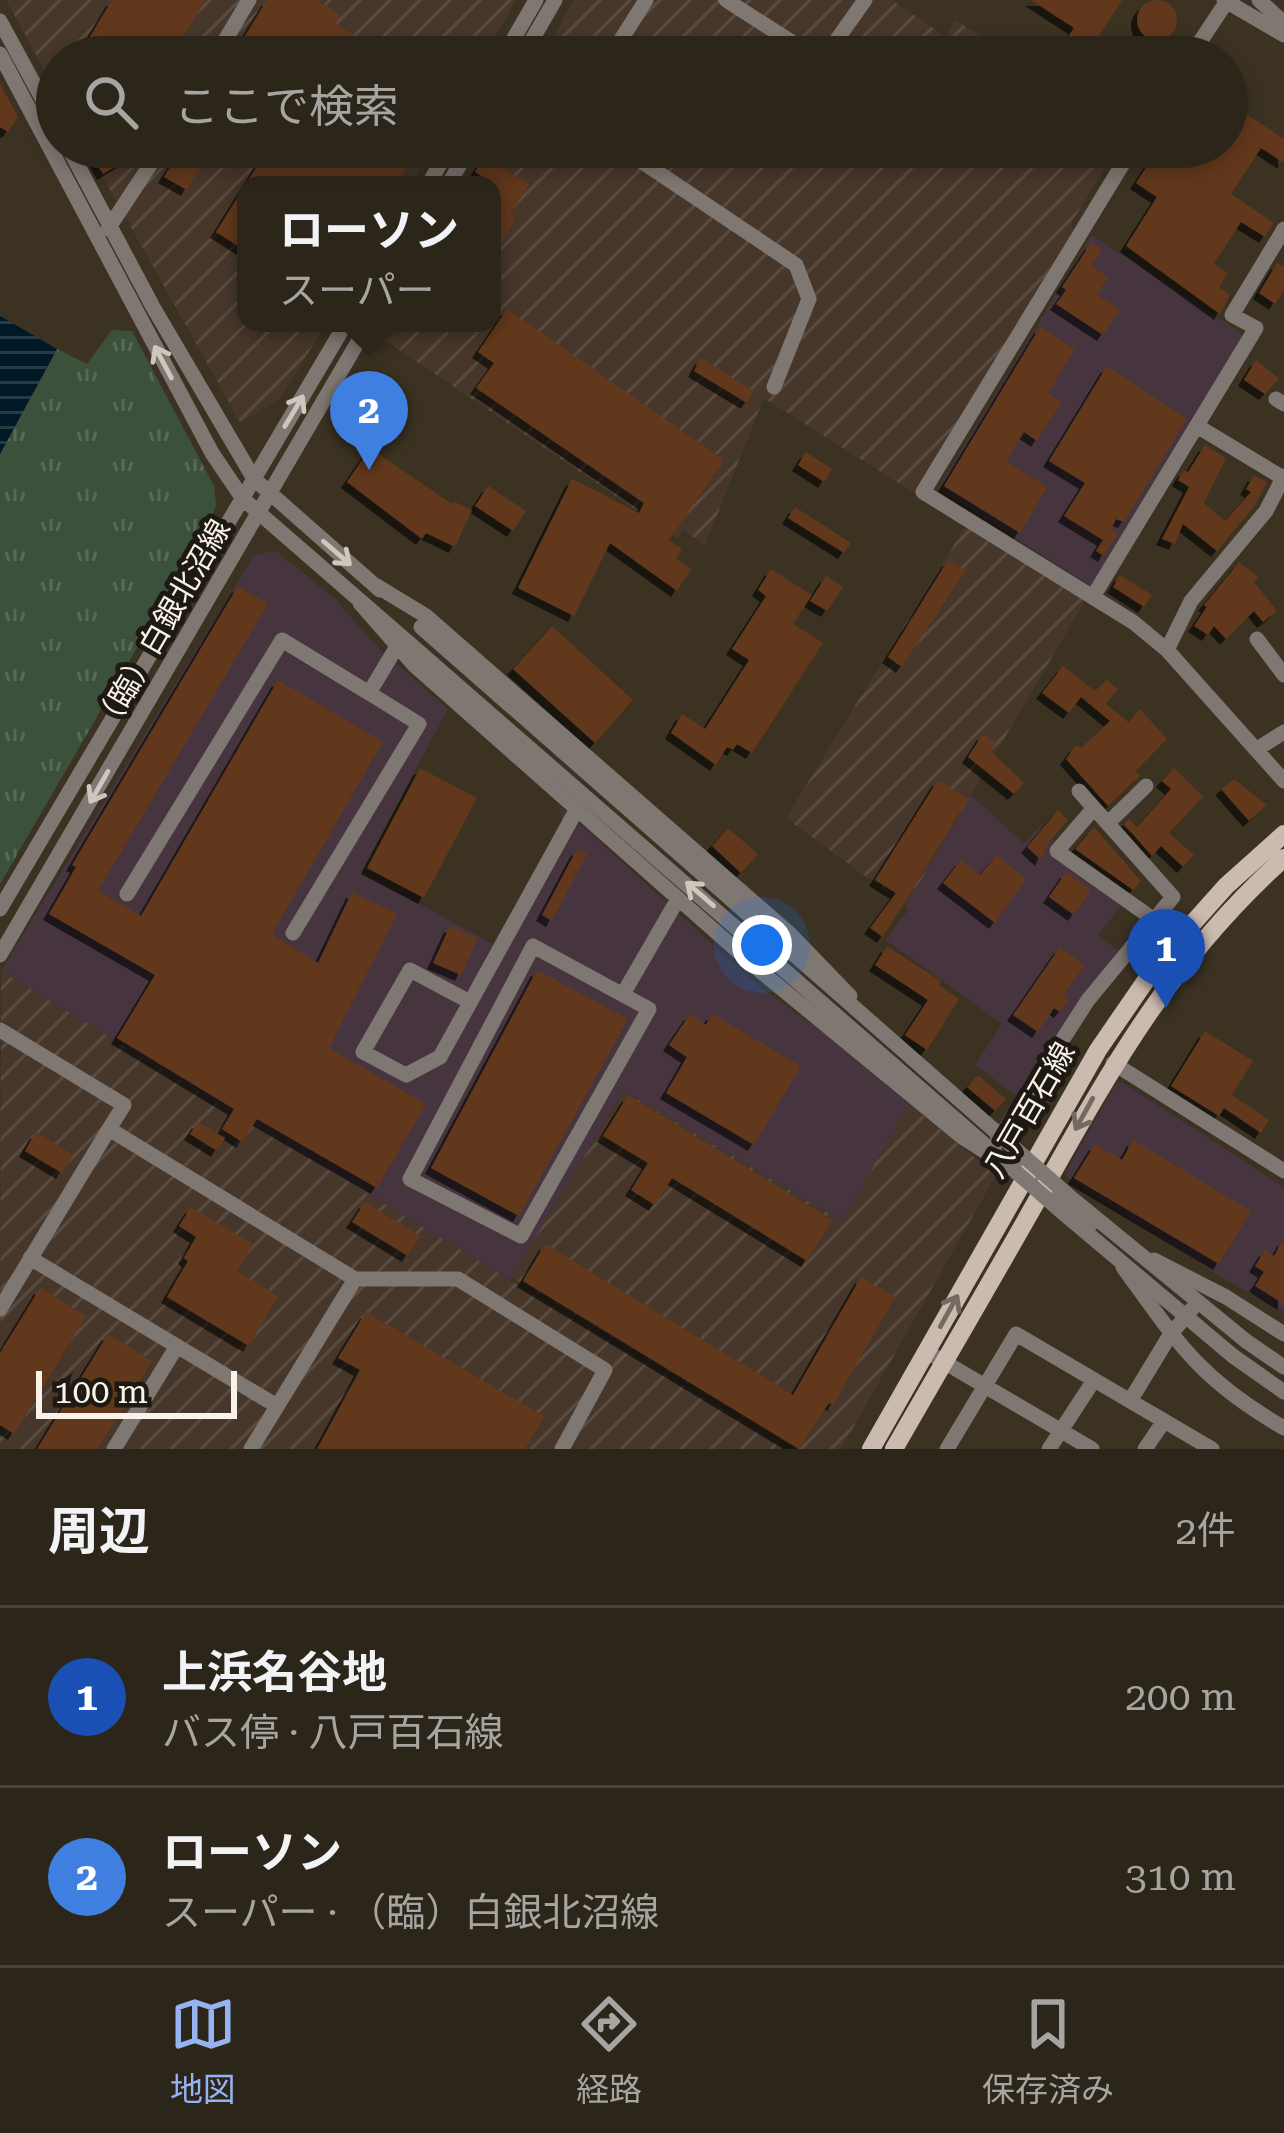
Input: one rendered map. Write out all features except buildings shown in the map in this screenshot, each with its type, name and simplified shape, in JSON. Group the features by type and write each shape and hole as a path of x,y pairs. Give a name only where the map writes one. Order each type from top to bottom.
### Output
{"main road":[{"name":"八戸百石線","path":"871,1449 1098,1050 1160,960 1226,886 1284,834"},
{"name":"八戸百石線","path":"894,1449 1113,1063 1173,974 1239,898 1284,858"}],"street":[{"path":"227,36 248,0"},
{"path":"515,36 536,0"},
{"path":"534,36 554,0"},
{"path":"623,36 646,0"},
{"path":"726,0 782,36"},
{"path":"841,36 865,0"},
{"path":"1259,0 1284,23"},
{"path":"1204,36 1226,1 1284,35"},
{"path":"0,21 36,88"},
{"path":"0,53 36,122"},
{"path":"60,168 212,453 243,499 678,898 962,1137 1029,1170"},
{"path":"80,168 194,380 254,479 1052,1181 1246,1341 1284,1366"},
{"path":"98,240 148,168"},
{"path":"651,168 796,265 809,299 774,387"},
{"path":"1120,168 923,492 1094,595 1166,650 1284,781"},
{"path":"1094,595 1256,328 1232,315 1284,229"},
{"name":"（臨）白銀北沼線","path":"0,909 341,332"},
{"name":"（臨）白銀北沼線","path":"0,956 363,332"},
{"path":"1166,650 1191,601 1266,511 1284,477 1197,426"},
{"path":"375,584 426,616 790,934 850,996 1005,1135 1045,1186 1091,1224 1284,1334"},
{"path":"1257,638 1284,675"},
{"path":"127,894 281,640 419,724 292,933"},
{"path":"369,693 403,646"},
{"path":"403,646 1062,1212 1233,1356 1284,1392"},
{"path":"1258,749 1284,733"},
{"path":"1108,823 1146,786"},
{"path":"989,1154 1088,1000 1173,897 1079,791"},
{"path":"1094,808 1057,850 1153,919"},
{"path":"470,1001 410,970 363,1052 406,1075 440,1057 577,809"},
{"path":"623,994 678,898"},
{"path":"533,946 623,994 649,1009 521,1236 410,1178 533,946"},
{"path":"0,1030 124,1105 0,1309"},
{"path":"1113,1063 1284,1171"},
{"path":"109,1129 355,1279 458,1279 605,1370 562,1449"},
{"path":"1091,1224 1170,1335 1216,1384 1284,1428"},
{"path":"31,1258 278,1406"},
{"path":"251,1449 355,1279"},
{"path":"1130,1401 1170,1335 1209,1289"},
{"path":"947,1449 1016,1334 1212,1449"},
{"path":"114,1449 177,1346"},
{"path":"926,1352 1092,1449"},
{"path":"1049,1449 1094,1380"},
{"path":"1145,1449 1164,1421"}],"shaded area":[{"path":"6,0 516,0 496,36 36,36 36,55"},
{"path":"574,0 892,0 945,36 554,36"},
{"path":"955,20 981,36 945,36"},
{"path":"98,168 421,168 416,176 237,176 237,332 321,332 279,399 240,422"},
{"path":"477,168 1105,168 1070,225 1075,229 914,493 764,398 705,545 683,530 678,538 380,337 383,332 501,332 501,176 472,176"},
{"path":"1092,235 1244,335 1092,587 946,494 943,481"},
{"path":"965,527 1085,601 906,906 786,818"},
{"path":"276,551 335,599 375,645 448,709 361,872 493,944 562,820 559,805 761,988 909,1104 843,1221 623,1091 510,1280 1,971 254,555"},
{"path":"971,795 1024,844 1039,827 1122,904 1098,935 1121,953 1020,1098 975,1065 1002,1024 886,940 908,910 906,906"},
{"path":"1,971 789,1449 0,1449"},
{"path":"1122,1082 1284,1187 1284,1312 1069,1179 1066,1172 1116,1083"},
{"path":"624,1091 842,1221 909,1104 996,1175 841,1449 795,1449 511,1277"}],"green space":[{"path":"112,330 132,331 214,486 216,505 0,884 0,454 57,349 87,364"}],"water":[{"path":"0,316 57,349 0,454"}],"place":[{"name":"ローソン","path":"369,470"},
{"name":"上浜名谷地","path":"1166,1008"}]}
